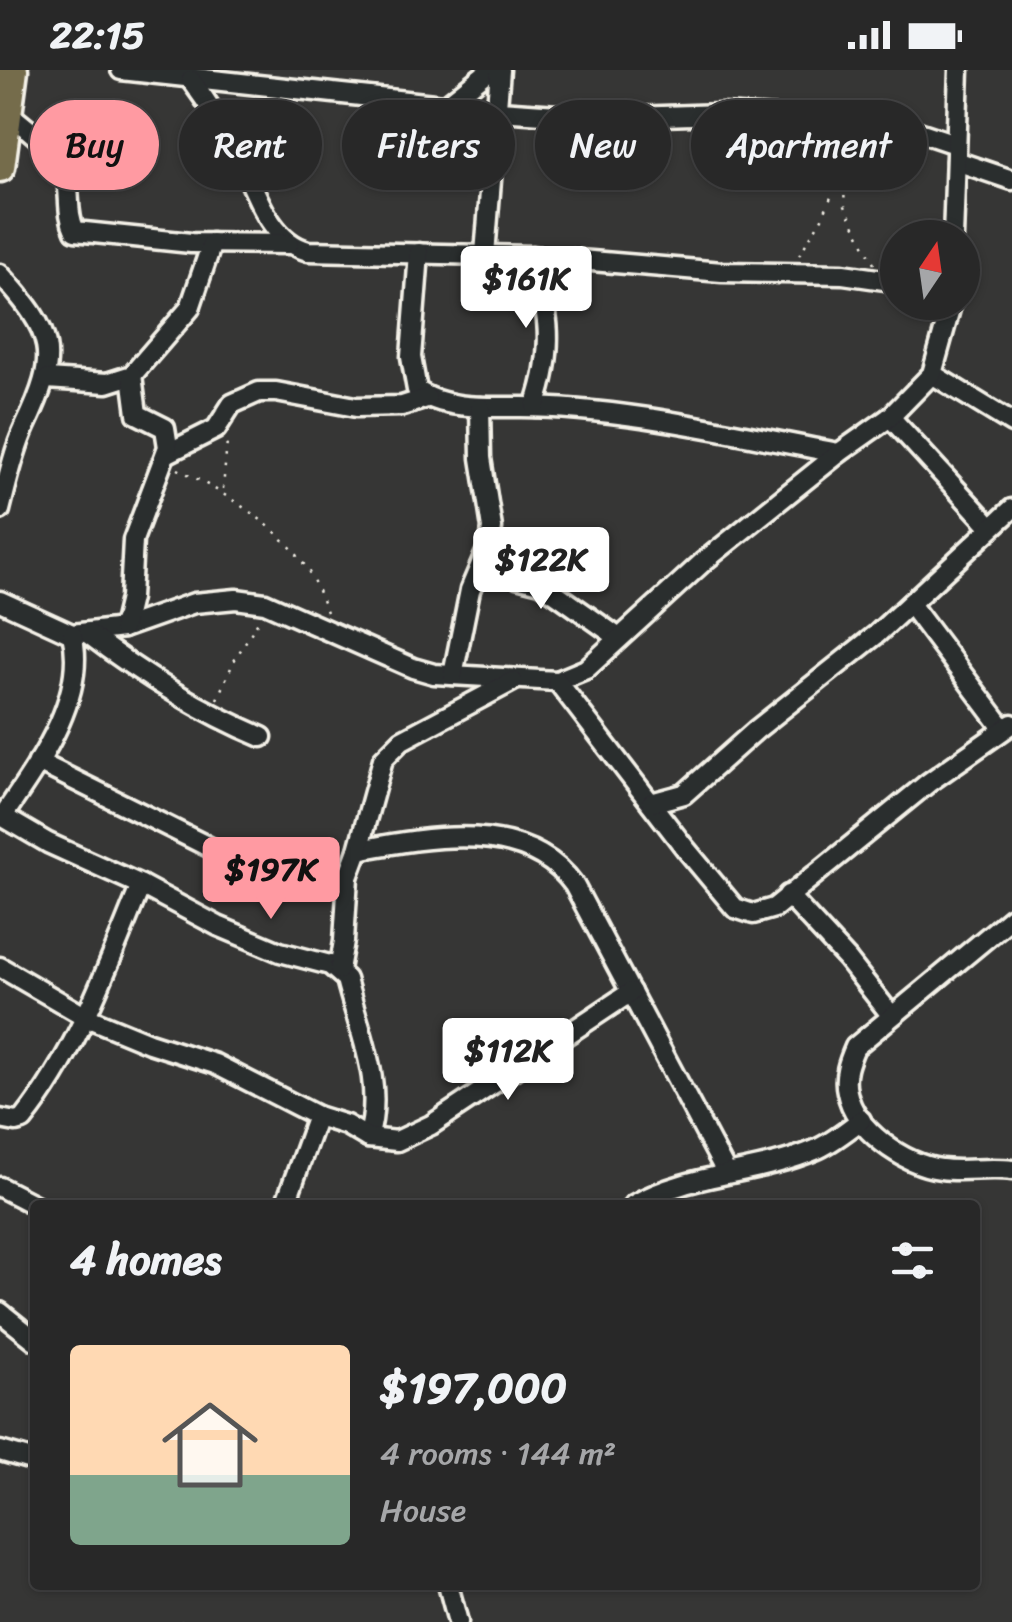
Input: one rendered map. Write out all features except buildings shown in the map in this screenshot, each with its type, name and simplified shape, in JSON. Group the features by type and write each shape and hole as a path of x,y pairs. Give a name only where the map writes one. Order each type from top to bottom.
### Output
{"highway":[{"path":"0,167 13,70"}],"street":[{"path":"121,70 387,100"},
{"path":"453,100 490,70"},
{"path":"499,100 500,70"},
{"path":"954,220 959,70"},
{"path":"191,80 236,152 272,223 289,244"},
{"path":"7,112 61,166 75,231 212,244 289,244 308,251 532,256 722,272 843,274 880,279"},
{"path":"515,112 602,118 691,115"},
{"path":"927,138 1012,180"},
{"path":"485,254 491,190"},
{"path":"47,379 107,382 132,376 190,308 212,244"},
{"path":"419,253 411,357 418,390 427,398"},
{"path":"532,256 550,324 550,351 535,407"},
{"path":"0,274 38,322 49,346 47,379 24,429 0,510"},
{"path":"80,634 124,628 194,603 236,599 265,603 413,668 453,675 557,681 586,669 703,562 890,417 932,374 947,320"},
{"path":"932,374 1012,422"},
{"path":"124,628 130,598 132,540 165,457 168,436 164,428 143,419 134,409 132,376"},
{"path":"165,457 216,429 232,404 259,392 356,407 402,406 427,398 480,406 592,412 839,453"},
{"path":"453,675 470,590 490,544 492,528 481,458 480,406"},
{"path":"890,417 991,527"},
{"path":"650,804 684,794 756,730 877,634 1012,509"},
{"path":"490,544 504,552 517,577 541,583 619,638"},
{"path":"0,601 80,634 212,715 262,737"},
{"path":"557,681 735,908 753,914 774,908 1007,726 910,604"},
{"path":"80,634 64,710 38,762 1,815 74,856 142,884 218,926 280,952 339,970 346,978 374,1080 376,1101 368,1138"},
{"path":"339,970 348,878 383,759 392,748 514,680"},
{"path":"38,762 209,847 269,872 316,884 348,878"},
{"path":"358,850 431,836 468,837 494,840 557,863 574,885 726,1172"},
{"path":"0,1119 23,1120 86,1017 142,884"},
{"path":"788,896 847,959 890,1015"},
{"path":"1012,917 856,1046 847,1065 846,1088 850,1105 861,1120 898,1152 920,1165 1012,1170"},
{"path":"0,967 86,1017 149,1044 215,1064 368,1138 397,1141 431,1125 631,992"},
{"path":"287,1200 317,1116"},
{"path":"641,1200 726,1172 812,1152 861,1120"},
{"path":"0,1187 30,1202"},
{"path":"0,1312 30,1336"},
{"path":"0,1451 30,1460"},
{"path":"449,1590 458,1622"}],"path":[{"path":"786,273 815,230 834,190"},
{"path":"844,190 845,206 863,246 880,267"},
{"path":"222,421 227,448 222,492"},
{"path":"165,457 222,492 307,567 337,634"},
{"path":"212,715 234,661 254,630 265,603"}]}
